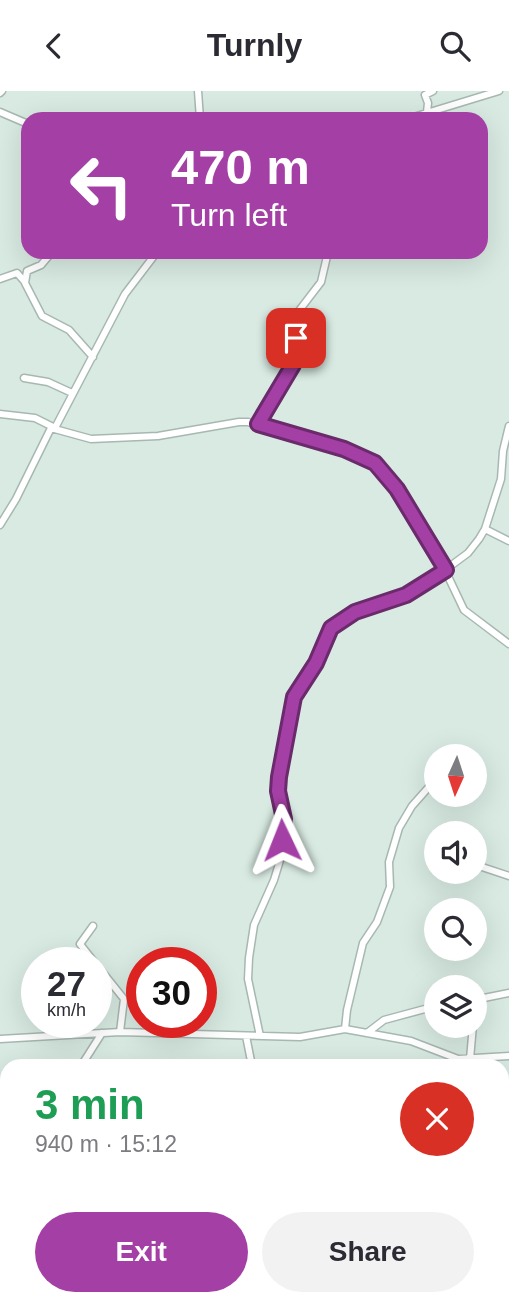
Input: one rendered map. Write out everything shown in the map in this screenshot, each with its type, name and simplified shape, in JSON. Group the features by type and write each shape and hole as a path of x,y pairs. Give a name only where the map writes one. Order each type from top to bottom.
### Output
{"street":[{"path":"198,91 200,112"},
{"path":"433,91 425,95 428,112 499,91"},
{"path":"0,112 21,121"},
{"path":"25,283 27,271 41,265 46,259"},
{"path":"0,525 125,294 152,259"},
{"path":"258,424 293,365 298,312 321,282 326,259"},
{"path":"0,279 17,273 25,283 41,316 69,330 93,357"},
{"path":"24,378 48,382 72,393"},
{"path":"0,414 35,418 53,428 91,439 158,436 239,422 258,424 344,449 375,463 397,489 446,570 464,610 509,644"},
{"path":"260,1036 248,979 249,958 254,925 281,857 284,819 278,791 279,777 294,697 316,663 331,628 355,612 406,595 446,570 468,552 485,529 501,479 503,451 509,426"},
{"path":"485,529 509,541"},
{"path":"345,1029 363,943 377,922 390,887 389,862 399,828 424,792"},
{"path":"487,869 509,876"},
{"path":"83,947 80,944 93,926"},
{"path":"112,984 124,999 120,1032"},
{"path":"487,997 509,993"},
{"path":"367,1033 384,1020 424,1009"},
{"path":"112,1032 300,1037 345,1029 411,1041 458,1059 509,1056"},
{"path":"246,1036 251,1059"},
{"path":"0,1039 21,1038"},
{"path":"85,1059 99,1038"},
{"path":"470,1059 472,1038"}],"route":[{"path":"282,840 284,819 278,791 279,777 294,697 316,663 331,628 355,612 406,595 446,570 397,489 375,463 344,449 258,424 293,365 296,338"}]}
